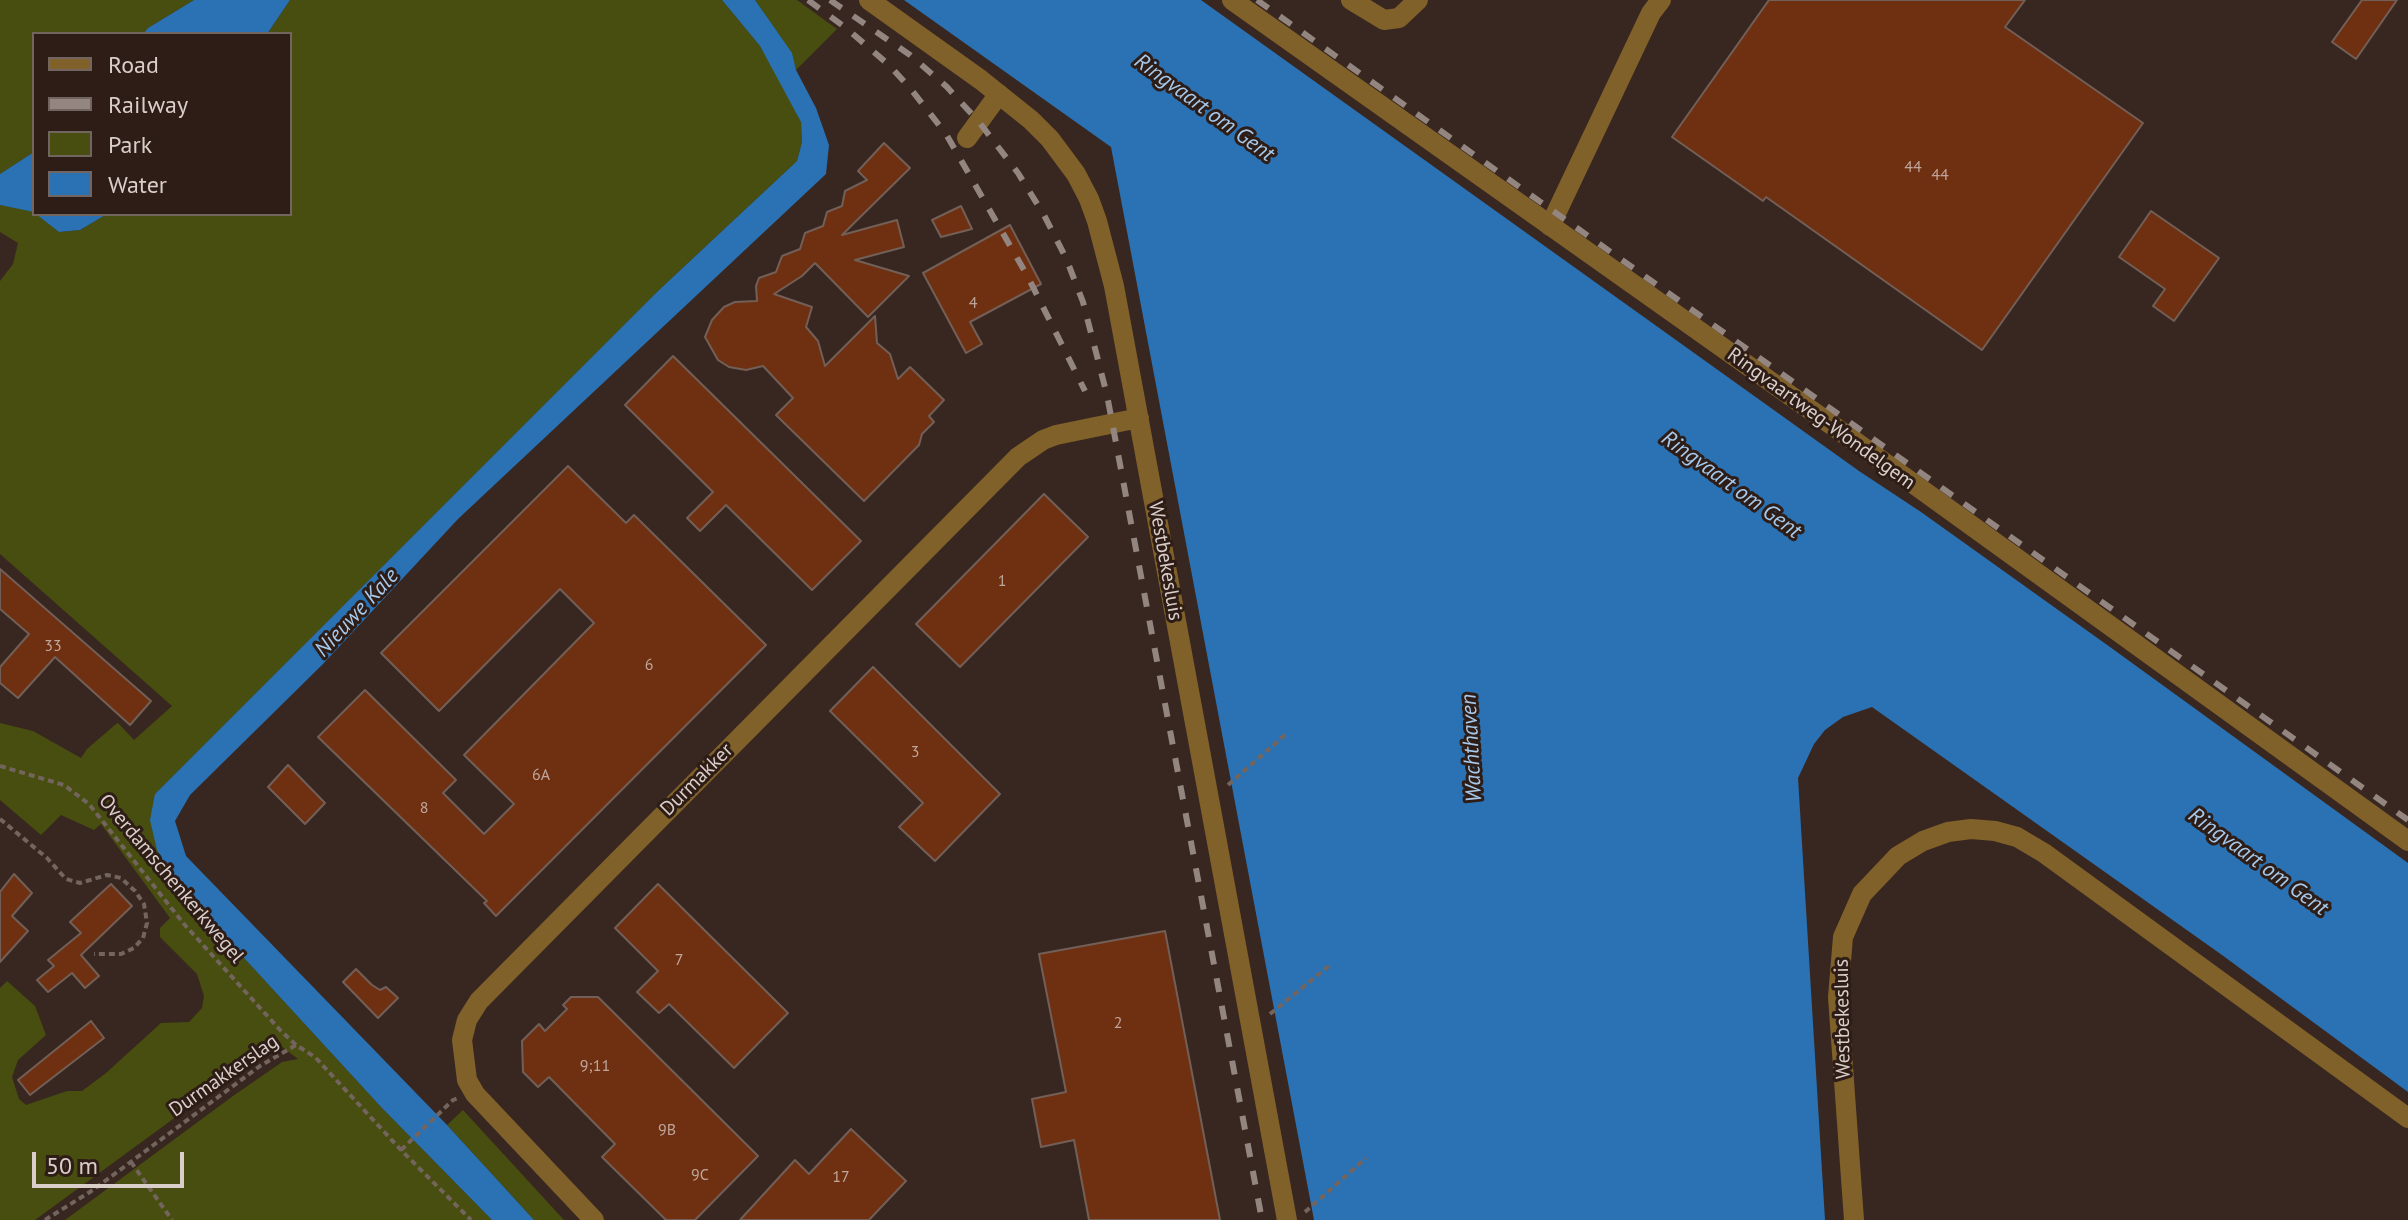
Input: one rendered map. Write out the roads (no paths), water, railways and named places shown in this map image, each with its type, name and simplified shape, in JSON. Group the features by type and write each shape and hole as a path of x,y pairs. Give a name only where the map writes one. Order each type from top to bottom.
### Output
{"street":[{"name":"Westbekesluis","path":"869,0 999,94 1050,139 1076,174 1089,199 1107,253 1293,1219"},
{"name":"Ringvaartweg-Wondelgem","path":"1232,0 1853,440 2408,841"},
{"path":"1351,0 1384,20 1399,18 1418,0"},
{"path":"1550,226 1651,13 1661,0"},
{"path":"967,138 999,94"},
{"name":"Durmakker","path":"594,1220 475,1094 467,1080 462,1040 467,1020 479,1001 1018,457 1056,435 1139,418"},
{"name":"Westbekesluis","path":"1854,1220 1838,997 1843,937 1862,894 1898,856 1923,841 1948,832 1971,829 1995,831 2017,837 2044,853 2408,1118"}],"water":[{"path":"194,0 290,0 268,32 145,32"},
{"name":"Nieuwe Kale","path":"722,0 755,0 792,53 796,70 816,108 829,145 826,174 458,519 323,664 190,795 175,821 186,856 447,1125 534,1220 492,1220 381,1107 176,884 157,850 150,820 155,794 658,291 797,161 802,142 801,122 760,46"},
{"path":"904,0 1201,0 2408,863 2408,1092 2222,955 1872,707 1843,717 1825,730 1814,744 1798,778 1825,1220 1314,1220 1111,147"},
{"path":"32,153 32,212 0,205 0,174"},
{"path":"39,216 104,216 80,230 59,232"}],"railway":[{"path":"808,0 889,65 946,134 1028,277 1085,391"},
{"path":"830,0 910,55 947,87 979,122 1018,173 1044,215 1066,258 1083,302 1107,395 1262,1220"},
{"path":"1257,0 2408,820"}],"water label":[{"name":"Ringvaart om Gent","path":"1204,108"},
{"name":"Ringvaart om Gent","path":"1731,485"},
{"name":"Wachthaven","path":"1472,748"},
{"name":"Ringvaart om Gent","path":"2258,862"}]}
